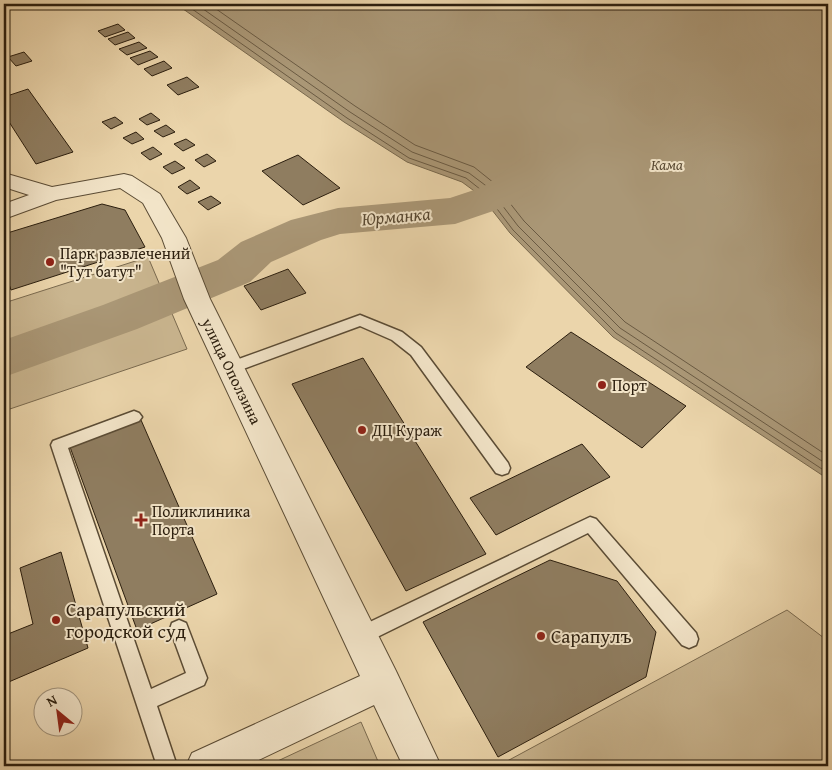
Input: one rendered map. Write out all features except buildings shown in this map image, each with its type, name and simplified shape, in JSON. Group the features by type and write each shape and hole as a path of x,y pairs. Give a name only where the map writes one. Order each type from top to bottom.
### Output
{"street":[{"name":"улица Оползина","path":"4,180 51,194 124,181 152,199 174,238 197,299 422,766"},
{"path":"4,212 51,194"},
{"path":"205,766 383,683"}],"lane":[{"path":"230,368 360,320 397,336 416,351 502,468"},
{"path":"134,417 59,445 166,766"},
{"path":"360,636 590,524 689,638"},
{"path":"145,702 197,678 178,629"}],"shaded area":[{"path":"148,257 187,349 4,411 4,303"},
{"path":"787,610 828,641 828,766 498,766"},
{"path":"361,722 380,766 267,766"}],"water":[{"name":"Кама","path":"176,4 828,4 828,479 613,337 510,233 481,196 462,182 407,162 344,122"}],"waterway":[{"name":"Юрманка","path":"4,359 120,317 234,271 256,252 306,230 338,221 455,211 497,196 540,163"}],"place":[{"name":"Парк развлечений \"Тут батут\"","path":"50,262"},
{"name":"Порт","path":"602,385"},
{"name":"ДЦ Кураж","path":"362,430"},
{"name":"Поликлиника Порта","path":"141,520"},
{"name":"Сарапульский городской суд","path":"56,620"},
{"name":"Сарапулъ","path":"541,636"}]}
